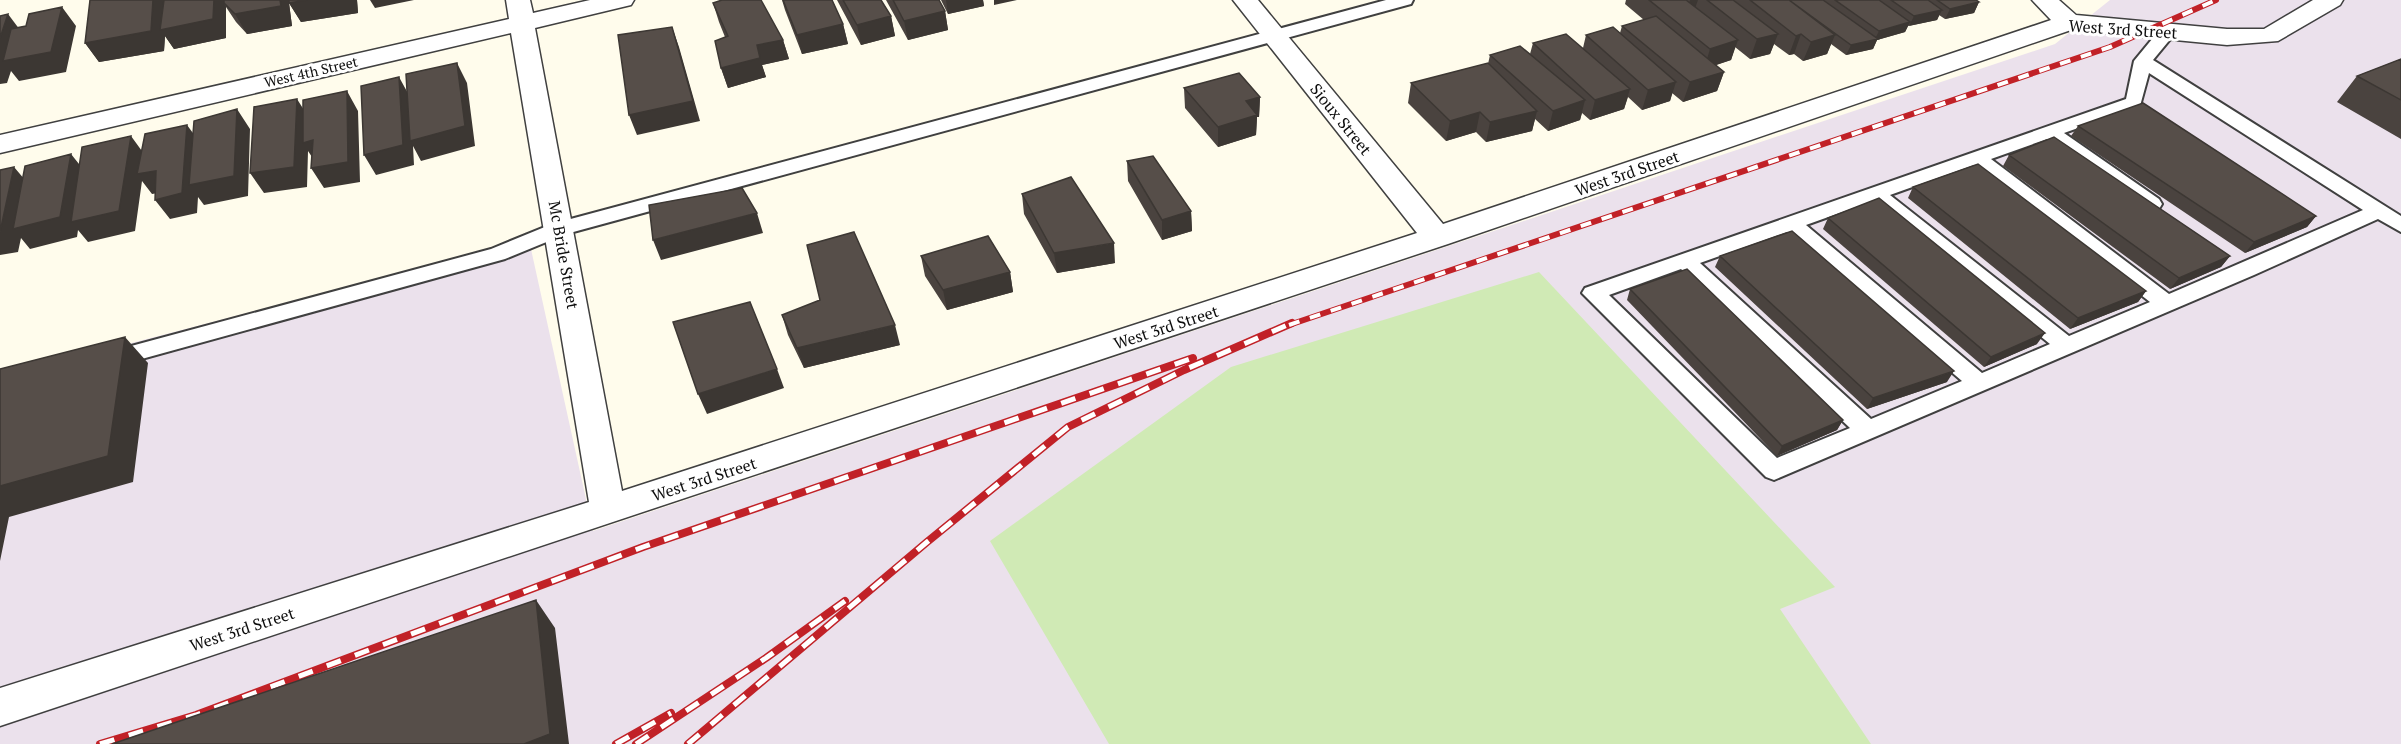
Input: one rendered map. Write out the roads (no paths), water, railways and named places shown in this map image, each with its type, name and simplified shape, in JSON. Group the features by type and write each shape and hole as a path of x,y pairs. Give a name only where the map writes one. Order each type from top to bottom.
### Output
{"street":[{"name":"West 4th Street","path":"0,144 520,12 622,0"},
{"name":"Sioux Street","path":"1245,0 1437,237"},
{"path":"2044,0 2069,22"},
{"name":"West 3rd Street","path":"0,707 1437,237 2069,22 2227,37 2269,36 2331,0"},
{"name":"Mc Bride Street","path":"520,12 608,510"}],"lane":[{"path":"91,365 498,254 560,229 1405,0"},
{"path":"2134,102 2143,61 2168,31"},
{"path":"2143,61 2401,225"},
{"path":"2134,102 2154,115"},
{"path":"2134,102 1593,293 1774,470 2168,304 2379,211"},
{"path":"2049,132 2171,217"},
{"path":"1976,157 2168,304"},
{"path":"1875,193 2067,346"},
{"path":"2313,220 2333,233"},
{"path":"1790,223 1979,383"},
{"path":"2228,257 2247,270"},
{"path":"1684,260 1868,430"}],"railway":[{"path":"1289,325 2110,47 2216,0"},
{"path":"688,744 927,542 1068,427 1184,370 1292,323"},
{"path":"100,744 196,715 643,547 1193,358"},
{"path":"636,744 766,658 845,601"},
{"path":"616,744 671,713"}]}
